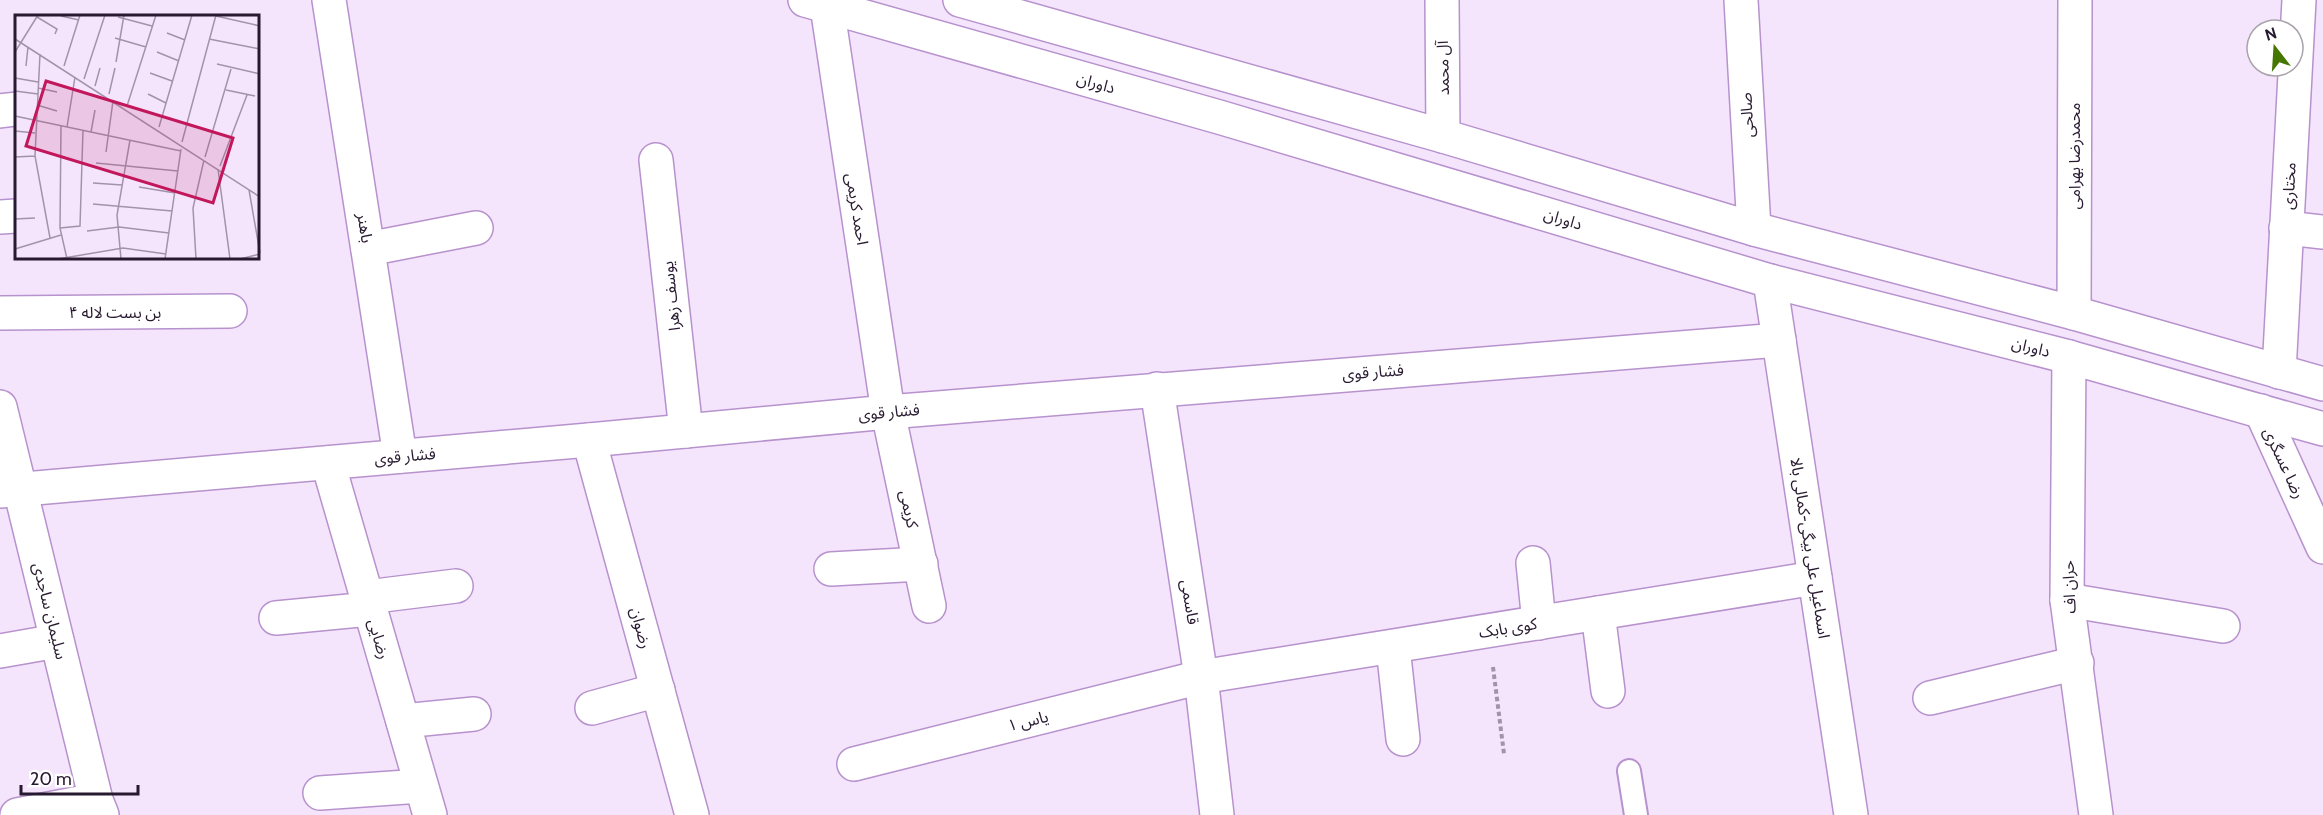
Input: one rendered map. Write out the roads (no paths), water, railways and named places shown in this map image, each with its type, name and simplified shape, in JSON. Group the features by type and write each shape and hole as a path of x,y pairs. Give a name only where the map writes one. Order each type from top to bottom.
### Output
{"street":[{"name":"باهنر","path":"329,0 400,456"},
{"path":"960,0 1003,6 1237,78 1443,136 1754,229 2074,313 2323,384"},
{"name":"آل محمد","path":"1442,0 1443,136"},
{"name":"صالحی","path":"1741,0 1754,229"},
{"name":"محمدرضا بهرامی","path":"2074,313 2075,0"},
{"name":"مختاری","path":"2278,372 2286,228 2307,2"},
{"name":"داوران","path":"816,3 1219,117 1770,281 2069,357 2323,429"},
{"name":"احمد کریمی","path":"816,3 888,412"},
{"path":"1219,117 1237,78"},
{"path":"0,111 15,109"},
{"name":"یوسف زهرا","path":"656,160 686,431"},
{"path":"0,217 15,216"},
{"path":"368,249 476,228"},
{"path":"2286,228 2323,232"},
{"name":"اسماعیل علی بیگی-کمالی بالا","path":"1770,281 1851,815"},
{"name":"بن بست لاله ۴","path":"0,313 230,311"},
{"name":"فشار قوی","path":"10,490 1157,389 1779,340"},
{"name":"حران اف","path":"2069,357 2067,600 2096,815"},
{"name":"قاسمی","path":"1157,389 1201,677 1216,815"},
{"name":"سلیمان ساجدی","path":"0,407 10,490 57,641 99,807"},
{"name":"رضا عسگری","path":"2261,411 2323,547"},
{"name":"کریمی","path":"888,412 929,606"},
{"name":"رضوان","path":"589,440 692,815"},
{"name":"رضایی","path":"328,463 426,800"},
{"path":"1533,563 1539,623"},
{"path":"831,569 921,564"},
{"name":"کوی بابک","path":"1201,677 1815,578"},
{"path":"276,618 456,586"},
{"path":"2067,600 2223,627"},
{"path":"1598,613 1608,692"},
{"path":"0,651 57,641"},
{"path":"1393,646 1403,738"},
{"path":"1930,698 2077,663"},
{"name":"یاس ۱","path":"854,765 1201,677"},
{"path":"592,708 658,690"},
{"path":"403,721 474,714"},
{"path":"320,793 426,800"},
{"path":"17,815 99,807"}],"lane":[{"path":"1629,771 1636,815"}]}
